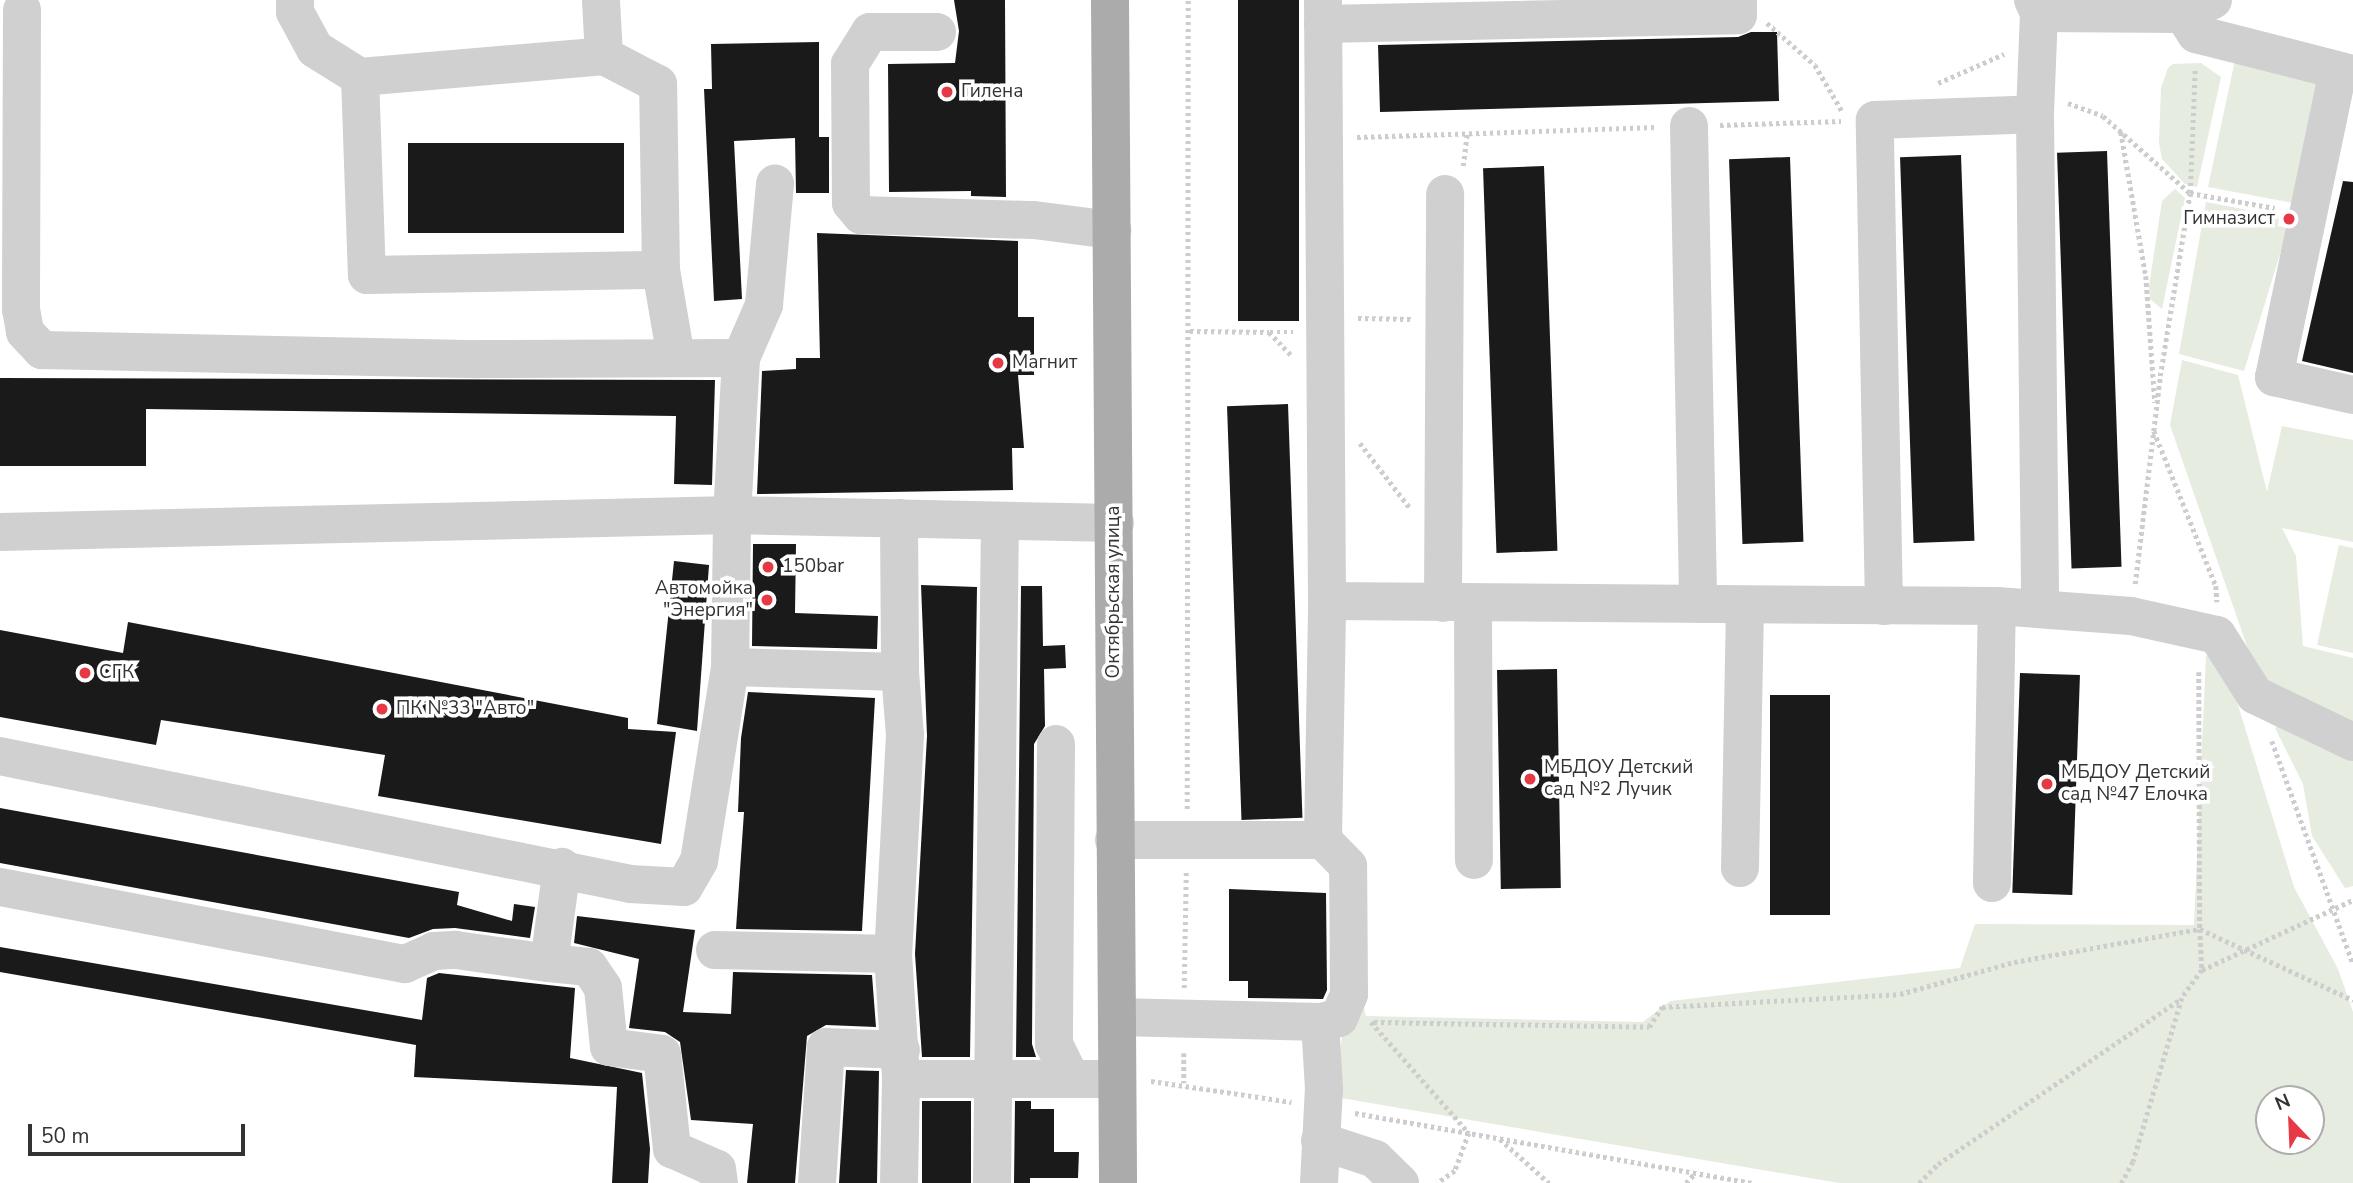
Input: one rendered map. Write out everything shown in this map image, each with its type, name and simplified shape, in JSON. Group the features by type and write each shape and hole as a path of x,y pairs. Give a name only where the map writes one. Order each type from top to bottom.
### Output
{"main road":[{"name":"Октябрьская улица","path":"1110,0 1118,1183"}],"lane":[{"path":"295,0 295,12 315,49 360,77 604,56 657,84 662,270 676,358"},
{"path":"601,0 604,56"},
{"path":"1319,1183 1321,1124 1349,993 1348,866 1323,840 1327,601 1323,12 1738,7"},
{"path":"22,10 21,309 26,332 42,350 480,359 741,358"},
{"path":"2040,609 2036,18 2194,12 2346,73 2308,214 2274,377 2353,395"},
{"path":"937,32 870,32 850,64 850,203 861,215 1034,220 1112,230"},
{"path":"360,77 367,275 662,270"},
{"path":"1884,606 1875,120 2035,103"},
{"path":"1689,126 1698,604"},
{"path":"0,756 562,867 630,884 684,887 699,861 730,667 732,515 741,358 764,305 775,183"},
{"path":"1445,194 1444,320 1474,860"},
{"path":"0,532 732,515 1115,523"},
{"path":"899,518 900,672 905,734 894,954 901,1064 899,1183"},
{"path":"992,1183 996,1079 999,520"},
{"path":"1327,601 1997,606 2131,616 2208,632 2255,695 2353,742"},
{"path":"1740,868 1745,605"},
{"path":"1992,884 1997,606"},
{"path":"730,667 900,672"},
{"path":"1055,744 1054,1044 1071,1079"},
{"path":"1114,841 1323,840"},
{"path":"549,963 562,867"},
{"path":"0,887 405,964 434,951 456,950 589,967 603,988 609,1047 662,1054 672,1149 717,1168 719,1183"},
{"path":"715,950 894,954"},
{"path":"1116,1017 1343,1020"},
{"path":"817,1183 826,1046 901,1064 996,1079 1116,1079"},
{"path":"1321,1124 1375,1159 1400,1183"}],"path":[{"path":"1184,1083 1187,841 1188,0"},
{"path":"1324,138 1848,120 1815,65 1773,25 1738,7"},
{"path":"2131,616 2155,415 2190,194 2194,12"},
{"path":"1930,88 2036,18"},
{"path":"2035,103 2103,116 2190,194 2308,214"},
{"path":"2121,132 2146,276 2155,415"},
{"path":"1325,318 1444,320"},
{"path":"2154,429 2216,586 2208,632 2200,929 2202,970"},
{"path":"2255,695 2353,964"},
{"path":"2122,1183 2133,1163 2182,998 2202,970 2242,949 2353,900"},
{"path":"1343,1020 1649,1027 1662,1007 1900,995 2014,962 2200,929 2353,1000"},
{"path":"1919,1183 1938,1164 2182,998"},
{"path":"1343,1020 1469,1133"},
{"path":"1116,1079 1184,1083 1321,1124 1469,1133 1754,1183"},
{"path":"1438,1183 1455,1171 1469,1133"},
{"path":"1500,1139 1549,1183"},
{"path":"1686,1183 1695,1173"}],"shaded area":[{"path":"2235,60 2309,75 2319,86 2298,204 2208,187"},
{"path":"2201,63 2221,77 2197,187 2185,184 2162,159 2159,143 2161,88 2168,68 2173,64"},
{"path":"2175,189 2185,198 2162,309 2150,299 2149,286 2162,201"},
{"path":"2206,202 2279,216 2278,226 2288,228 2244,371 2179,354"},
{"path":"2182,360 2238,375 2267,492 2282,426 2353,440 2353,542 2282,528 2296,556 2303,646 2353,658 2353,722 2300,706 2256,672 2170,425"},
{"path":"2339,545 2353,548 2353,653 2317,645"},
{"path":"2222,653 2294,887 2338,969 2353,1012 2353,1183 1839,1183 1335,1097 1342,1035 1363,1005 1366,1016 1643,1022 1670,1001 1960,968 1975,924 2194,925 2206,656"},
{"path":"2285,721 2353,754 2353,886 2345,888 2312,836 2303,784 2275,728"}],"building":[{"name":"Гилена","path":"954,0 1005,0 1006,197 971,196 971,191 889,192 888,64 955,63 959,31"},
{"path":"1238,0 1299,0 1299,321 1238,321"},
{"path":"1751,32 1777,32 1779,101 1380,112 1378,45 1738,37"},
{"path":"819,42 819,137 829,137 829,193 796,193 795,138 734,141 742,299 714,301 704,89 712,89 711,44"},
{"path":"408,143 624,143 624,233 408,233"},
{"path":"2107,151 2122,567 2072,568 2057,153"},
{"path":"1961,155 1974,541 1914,543 1900,157"},
{"path":"1790,157 1803,542 1742,544 1729,159"},
{"path":"1544,166 1557,551 1496,553 1483,168"},
{"path":"2343,181 2353,182 2353,373 2302,361"},
{"path":"817,233 1018,241 1018,317 1034,317 1034,375 1018,375 1024,448 1012,448 1013,490 757,494 762,371 796,369 796,358 820,358"},
{"path":"0,378 715,380 712,485 674,484 676,416 146,409 146,466 0,466"},
{"path":"1288,404 1302,818 1241,820 1227,406"},
{"path":"753,544 796,544 795,613 878,616 877,649 752,646"},
{"path":"674,561 709,565 697,731 657,724"},
{"path":"921,585 977,587 970,1057 922,1057 915,954 927,736"},
{"path":"1021,586 1042,586 1043,646 1065,645 1066,668 1044,669 1045,726 1034,744 1032,1044 1036,1057 1016,1057"},
{"path":"128,622 628,718 628,729 676,732 661,844 378,796 385,755 161,720 156,745 0,717 0,630 123,653"},
{"name":"МБДОУ Детский сад №2 Лучик","path":"1557,669 1561,888 1501,889 1497,670"},
{"name":"МБДОУ Детский сад №47 Елочка","path":"2020,673 2080,675 2072,895 2012,893"},
{"path":"748,692 875,698 862,931 736,929 744,812 738,812 741,738"},
{"path":"1770,695 1830,695 1830,915 1770,915"},
{"path":"0,808 459,892 457,905 512,921 514,904 535,907 530,938 455,928 433,929 409,938 0,863"},
{"path":"1229,889 1326,893 1327,990 1323,999 1248,998 1248,981 1229,981"},
{"path":"577,916 695,930 683,1012 731,1014 733,972 872,975 876,1027 826,1025 807,1036 795,1183 747,1183 753,1124 691,1120 680,1042 665,1032 629,1028 639,959 574,943"},
{"path":"0,947 422,1020 427,978 439,973 575,988 570,1058 642,1073 650,1149 648,1183 612,1183 617,1087 414,1077 416,1045 0,972"},
{"path":"846,1070 879,1071 877,1183 839,1183"},
{"path":"922,1101 971,1101 971,1183 922,1183"},
{"path":"1015,1101 1031,1101 1031,1109 1054,1109 1054,1152 1079,1152 1078,1178 1030,1178 1030,1183 1014,1183"}],"place":[{"name":"Гилена","path":"947,92"},
{"name":"Гимназист","path":"2289,219"},
{"name":"Магнит","path":"998,363"},
{"name":"150bar","path":"768,567"},
{"name":"Автомойка \"Энергия\"","path":"767,600"},
{"name":"СГК","path":"85,673"},
{"name":"ПК №33 \"Авто\"","path":"382,709"},
{"name":"МБДОУ Детский сад №2 Лучик","path":"1530,779"},
{"name":"МБДОУ Детский сад №47 Елочка","path":"2047,784"}]}
